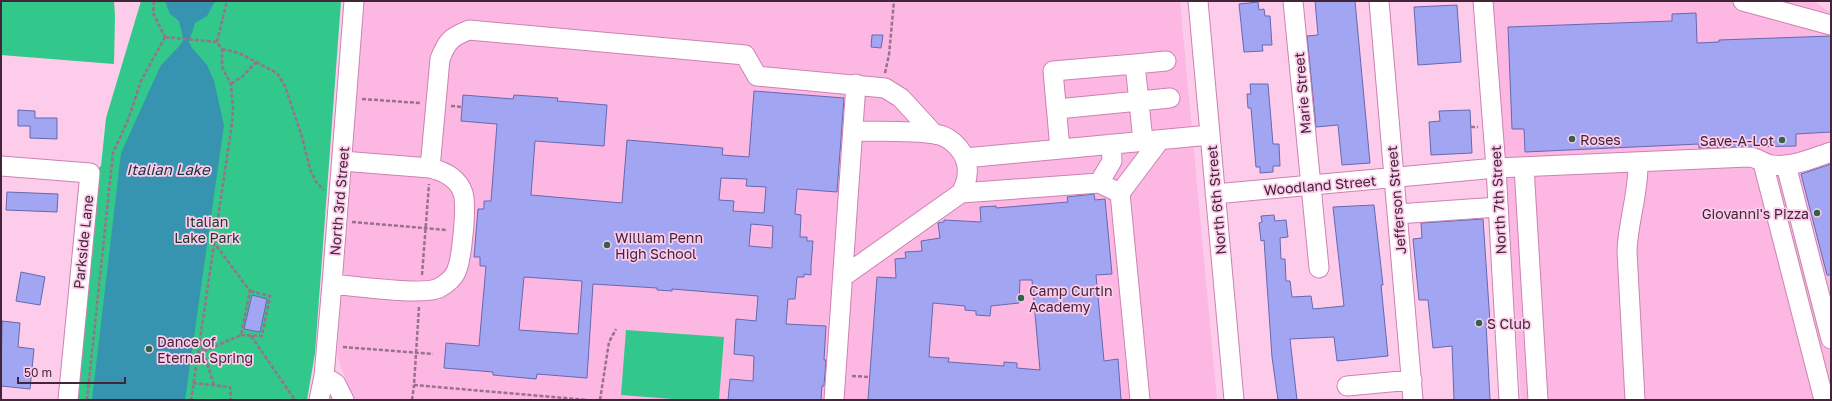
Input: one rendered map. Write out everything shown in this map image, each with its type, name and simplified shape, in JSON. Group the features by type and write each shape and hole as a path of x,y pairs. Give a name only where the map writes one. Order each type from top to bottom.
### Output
{"street":[{"name":"North 3rd Street","path":"319,400 324,376 354,1"},
{"name":"North 6th Street","path":"1198,1 1234,400"},
{"name":"Marie Street","path":"1293,1 1319,268"},
{"name":"Jefferson Street","path":"1379,1 1413,400"},
{"name":"North 7th Street","path":"1483,1 1496,168 1509,400"},
{"path":"1743,1 1831,25"},
{"path":"430,168 440,59 446,44 456,35 469,30 745,54 757,76 856,84 886,88 901,98 934,134"},
{"path":"1060,149 1053,71 1166,61"},
{"path":"1135,64 1139,101 1151,140 1120,193 1140,400"},
{"path":"834,400 844,276 856,84"},
{"path":"1057,108 1170,98"},
{"path":"854,131 934,134 948,139 954,143 965,158 968,174 961,193"},
{"path":"965,158 1210,135"},
{"path":"1099,183 1112,161 1111,144"},
{"path":"1768,184 1831,152"},
{"name":"Woodland Street","path":"1215,194 1496,168 1748,157 1754,157 1763,163 1788,174"},
{"path":"332,284 420,291 437,289 450,281 456,273 459,263 464,213 463,192 451,177 441,170 342,161"},
{"path":"1635,400 1627,251 1628,231 1638,184 1638,162"},
{"path":"1763,163 1811,350 1825,388"},
{"name":"Parkside Lane","path":"1,166 90,173 68,400"},
{"path":"1524,167 1538,400"},
{"path":"1788,174 1831,339"},
{"path":"844,276 961,193 1099,183 1120,193"},
{"path":"1397,214 1498,207"},
{"path":"1778,221 1800,220"},
{"path":"1787,257 1809,254"},
{"path":"1796,291 1804,287 1817,286"},
{"path":"1803,319 1825,317"},
{"path":"1811,350 1831,349"},
{"path":"324,376 336,384 344,400"},
{"path":"1347,386 1412,380"}],"path":[{"path":"154,1 153,13 165,37"},
{"path":"191,400 232,123 233,109 231,84 222,67 222,49 217,42 227,1"},
{"path":"875,86 886,72 894,1"},
{"path":"165,37 217,42"},
{"path":"86,400 113,152 128,120 141,81 165,37"},
{"path":"222,49 239,53 272,69 276,73 282,82 297,120 310,169 318,186 327,191"},
{"path":"231,84 243,76 256,62"},
{"path":"362,99 421,103"},
{"path":"421,278 430,168"},
{"path":"348,222 447,230"},
{"path":"198,354 241,335 262,336 270,296 250,291 214,244"},
{"path":"241,335 250,291"},
{"path":"412,400 420,304"},
{"path":"600,400 609,342 616,329"},
{"path":"250,336 295,400"},
{"path":"200,341 214,385"},
{"path":"343,347 432,354"},
{"path":"846,375 870,377"},
{"path":"193,383 230,387 231,400"},
{"path":"414,386 588,400"}],"shaded area":[{"path":"364,1 1180,1 1217,400 354,400 337,357"},
{"path":"1493,1 1814,1 1831,13 1831,400 1521,400"}],"green space":[{"path":"1,1 114,1 114,64 1,55"},
{"name":"Italian Lake Park","path":"141,1 341,1 315,353 307,400 74,400 93,173 101,166 106,118"},
{"path":"626,330 724,337 719,400 686,400 621,395"}],"water":[{"name":"Italian Lake","path":"165,1 215,1 207,16 195,23 189,42 192,48 207,65 214,81 224,125 185,400 92,400 121,153 160,67 183,40 179,21 170,14"}],"building":[{"path":"1315,1 1355,1 1370,163 1342,165 1338,125 1316,127 1307,36 1318,35"},
{"path":"1258,2 1259,10 1264,9 1265,16 1270,16 1272,45 1262,45 1263,51 1244,52 1239,4"},
{"path":"1457,5 1461,62 1418,65 1414,7"},
{"path":"1696,13 1697,43 1719,42 1719,40 1831,36 1831,132 1796,134 1796,146 1699,148 1699,144 1525,152 1524,129 1512,129 1508,27 1672,21 1672,14"},
{"path":"872,35 883,35 881,48 871,47"},
{"path":"1250,84 1268,84 1273,144 1279,144 1280,166 1273,166 1273,172 1260,173 1260,167 1256,167 1251,108 1248,108 1247,94 1251,94"},
{"name":"William Penn High School","path":"754,91 844,98 837,192 797,189 795,214 801,215 800,237 807,237 807,241 813,241 811,275 804,274 804,277 797,277 795,299 788,299 786,324 826,326 824,360 826,360 824,386 822,386 821,400 728,400 730,379 753,381 754,356 734,354 736,319 756,321 758,296 672,289 672,291 657,290 657,288 593,284 587,378 537,374 536,379 493,375 493,372 444,368 446,343 479,346 486,266 480,266 480,257 474,257 478,209 484,209 484,201 491,201 497,124 461,121 463,95 513,99 514,95 558,98 557,101 607,105 604,146 535,141 531,195 622,203 627,140 723,148 722,155 749,157","holes":["721,178 747,179 746,186 766,187 764,213 733,211 734,201 719,200","751,224 773,226 772,248 749,246","524,277 582,281 578,334 519,330"]},
{"path":"18,110 35,111 35,118 57,118 57,139 30,138 30,126 18,126"},
{"path":"1470,110 1472,153 1431,155 1429,122 1440,121 1439,111"},
{"path":"1831,164 1831,275 1827,275 1801,174"},
{"path":"7,192 58,194 57,212 6,210"},
{"name":"Camp Curtin Academy","path":"1094,194 1095,200 1105,199 1112,274 1096,275 1104,361 1118,359 1121,400 868,400 877,277 896,278 895,259 906,258 905,252 922,251 921,241 940,238 938,223 944,222 944,220 981,222 980,207 996,206 996,208 1068,202 1067,197","holes":["1020,280 1032,280 1040,370 1017,368 1017,363 1004,362 1004,366 948,362 949,358 929,357 933,303 965,306 965,310 976,311 976,315 990,316 991,306 1019,303"]},
{"path":"1374,205 1383,285 1381,285 1388,356 1337,361 1334,337 1290,339 1297,400 1278,400 1272,357 1264,240 1261,241 1259,223 1262,222 1261,216 1274,215 1275,221 1286,220 1288,237 1280,238 1281,259 1285,259 1286,281 1290,281 1292,297 1311,296 1313,309 1344,306 1333,207"},
{"path":"1483,219 1490,322 1486,323 1490,400 1454,400 1452,346 1433,348 1428,300 1419,300 1413,239 1422,238 1421,223"},
{"path":"21,272 45,277 40,305 16,301"},
{"path":"252,295 267,299 260,332 244,329"},
{"path":"2,321 20,323 18,347 34,349 30,389 1,386"}],"place":[{"name":"Roses","path":"1572,139"},
{"name":"Save-A-Lot","path":"1782,140"},
{"name":"Giovanni's Pizza","path":"1817,213"},
{"name":"William Penn High School","path":"607,245"},
{"name":"Camp Curtin Academy","path":"1021,298"},
{"name":"S Club","path":"1479,323"},
{"name":"Dance of Eternal Spring","path":"149,349"}]}
